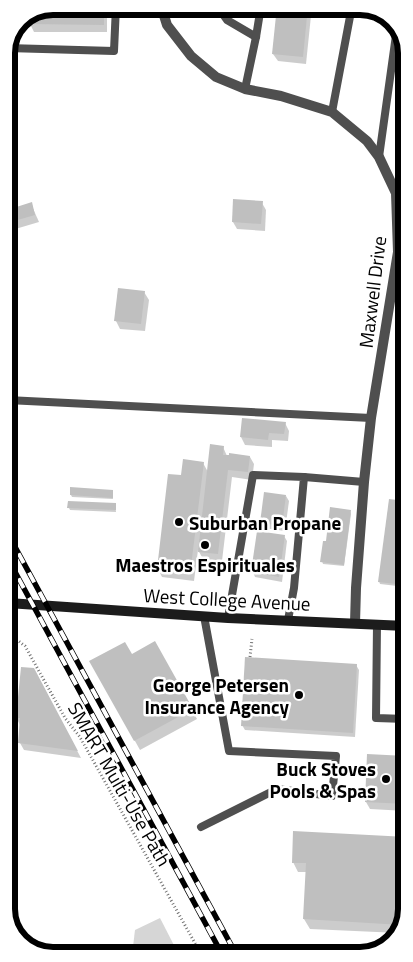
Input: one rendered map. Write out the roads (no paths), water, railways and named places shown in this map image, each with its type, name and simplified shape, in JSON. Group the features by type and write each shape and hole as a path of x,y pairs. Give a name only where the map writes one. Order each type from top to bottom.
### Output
{"main road":[{"name":"West College Avenue","path":"15,604 228,618 398,626"}],"street":[{"name":"Maxwell Drive","path":"164,15 166,25 191,56 216,77 245,89 282,96 332,112 367,141 379,157 396,194 398,252 371,418 364,482 355,623"}],"lane":[{"path":"15,48 114,51 116,15"},
{"path":"224,15 228,20 256,37"},
{"path":"245,89 260,15"},
{"path":"332,112 350,15"},
{"path":"379,157 395,40"},
{"path":"15,400 371,418"},
{"path":"228,618 254,475 364,482"},
{"path":"288,620 294,588 304,477"},
{"path":"201,827 277,789 332,796 336,756 229,752 204,616"},
{"path":"377,625 376,718 398,719"}],"railway":[{"path":"15,547 232,947"},
{"path":"15,572 218,947"}],"place":[{"name":"Suburban Propane","path":"179,522"},
{"name":"Maestros Espirituales","path":"205,545"},
{"name":"George Petersen Insurance Agency","path":"299,695"},
{"name":"Buck Stoves Pools & Spas","path":"386,779"}]}
